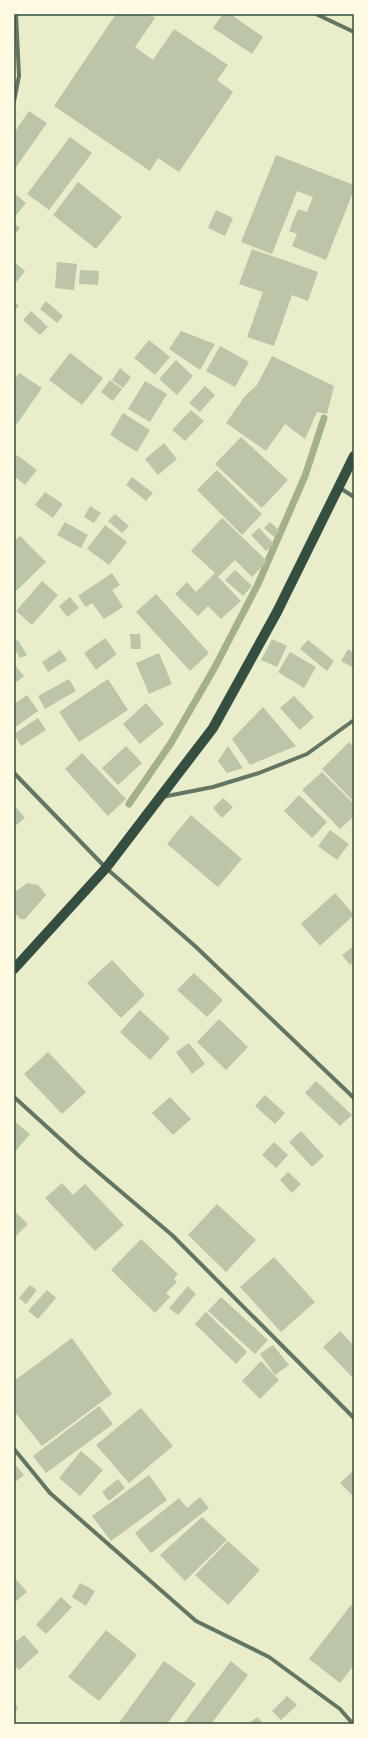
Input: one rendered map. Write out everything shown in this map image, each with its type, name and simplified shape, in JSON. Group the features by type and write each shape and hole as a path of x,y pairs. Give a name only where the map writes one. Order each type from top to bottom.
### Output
{"main road":[{"path":"14,969 106,868 213,728 278,612 354,456"}],"street":[{"path":"14,101 19,76 16,14"},
{"path":"316,14 354,32"},
{"path":"338,487 354,497"},
{"path":"160,798 213,788 259,773 307,754 354,720"},
{"path":"14,773 106,868 195,946 354,1098"},
{"path":"14,1097 79,1156 172,1235 354,1418"},
{"path":"14,1449 50,1493 196,1621 269,1657 340,1709 353,1724"}],"building":[{"path":"116,14 149,14 155,18 135,47 153,60 174,29 228,65 217,80 233,92 179,172 158,158 150,171 54,106"},
{"path":"223,14 230,14 263,37 252,54 213,28"},
{"path":"29,111 47,123 14,170 14,133"},
{"path":"70,137 92,153 49,210 27,194"},
{"path":"276,155 354,185 354,190 326,260 292,246 297,234 289,231 298,209 307,212 313,197 297,191 272,254 241,242"},
{"path":"78,182 122,217 96,249 53,215"},
{"path":"14,193 26,203 14,218"},
{"path":"216,210 233,218 225,236 208,228"},
{"path":"14,223 20,228 14,236"},
{"path":"252,249 318,272 308,301 292,295 274,346 247,337 263,292 239,284"},
{"path":"14,262 25,271 14,285"},
{"path":"57,262 77,264 74,290 55,288"},
{"path":"80,270 99,271 98,285 79,284"},
{"path":"14,301 19,306 14,311"},
{"path":"46,301 63,316 57,323 40,309"},
{"path":"31,311 48,327 40,335 23,320"},
{"path":"181,331 215,344 200,370 169,349"},
{"path":"149,340 170,357 155,375 134,358"},
{"path":"220,346 249,362 235,387 206,371"},
{"path":"70,353 103,378 82,405 49,380"},
{"path":"272,356 334,386 327,414 317,412 305,439 285,424 266,451 226,423 245,396 257,385"},
{"path":"176,360 193,376 177,395 159,379"},
{"path":"120,368 131,377 123,388 112,380"},
{"path":"19,373 42,388 17,424 14,422 14,381"},
{"path":"110,380 122,389 113,401 101,392"},
{"path":"145,381 167,394 150,422 128,409"},
{"path":"205,386 215,395 200,412 189,403"},
{"path":"191,410 204,421 185,441 172,430"},
{"path":"123,413 150,430 137,452 110,435"},
{"path":"241,437 288,480 262,508 215,464"},
{"path":"164,443 177,459 158,475 145,459"},
{"path":"17,455 37,470 25,485 14,476 14,459"},
{"path":"217,470 262,514 242,535 197,490"},
{"path":"132,477 153,493 146,501 126,485"},
{"path":"45,492 63,504 53,518 35,505"},
{"path":"90,506 101,513 94,523 84,517"},
{"path":"115,514 129,526 122,533 108,521"},
{"path":"222,518 267,561 252,577 235,560 218,577 241,601 221,619 208,606 198,616 175,594 187,582 196,592 215,573 191,551"},
{"path":"65,522 88,535 81,548 57,535"},
{"path":"270,522 280,531 274,537 264,528"},
{"path":"105,525 127,542 109,565 87,549"},
{"path":"259,528 274,544 266,551 251,535"},
{"path":"20,536 46,562 14,593 14,541"},
{"path":"235,570 252,586 243,596 225,580"},
{"path":"112,573 120,585 112,590 123,607 104,619 92,603 86,607 78,596"},
{"path":"42,581 58,595 32,625 16,611"},
{"path":"156,594 209,653 190,671 136,612"},
{"path":"70,597 79,608 67,617 59,606"},
{"path":"130,634 140,634 141,649 131,649"},
{"path":"105,638 117,654 96,670 84,653"},
{"path":"272,639 287,646 277,667 261,660"},
{"path":"18,640 27,655 20,658 14,648 14,642"},
{"path":"308,640 334,661 327,671 300,649"},
{"path":"348,649 354,653 354,668 341,661"},
{"path":"60,650 67,660 48,672 42,662"},
{"path":"290,652 316,667 304,688 278,672"},
{"path":"159,653 172,684 149,694 136,663"},
{"path":"14,664 24,676 14,684"},
{"path":"69,679 76,691 45,709 38,696"},
{"path":"108,679 128,710 79,742 59,712"},
{"path":"27,695 38,711 14,728 14,704"},
{"path":"294,696 314,717 300,730 280,708"},
{"path":"146,703 164,724 140,744 123,724"},
{"path":"263,707 296,746 250,765 232,739"},
{"path":"38,718 46,730 21,746 14,734"},
{"path":"349,742 354,747 354,802 322,769"},
{"path":"126,746 142,763 118,785 102,768"},
{"path":"228,746 243,768 227,773 218,761"},
{"path":"82,753 126,799 108,816 65,769"},
{"path":"322,772 354,804 354,816 340,829 302,790"},
{"path":"299,795 327,822 312,838 284,811"},
{"path":"223,798 233,807 222,818 213,808"},
{"path":"14,805 25,818 14,827"},
{"path":"191,815 242,859 218,887 167,844"},
{"path":"330,830 349,844 337,860 318,846"},
{"path":"27,883 38,885 46,895 25,919 20,919 14,912 14,893"},
{"path":"335,893 354,915 320,946 301,924"},
{"path":"354,946 354,961 350,965 342,955"},
{"path":"112,960 145,995 121,1018 87,983"},
{"path":"194,973 223,1000 207,1017 177,990"},
{"path":"140,1010 170,1038 150,1060 120,1032"},
{"path":"219,1019 248,1047 226,1070 197,1042"},
{"path":"189,1043 205,1064 192,1074 176,1052"},
{"path":"48,1052 86,1092 62,1114 24,1074"},
{"path":"316,1081 352,1115 340,1126 305,1093"},
{"path":"265,1095 285,1113 275,1124 255,1106"},
{"path":"170,1097 191,1119 173,1135 152,1113"},
{"path":"14,1121 30,1134 14,1153"},
{"path":"301,1131 324,1156 312,1167 289,1142"},
{"path":"274,1142 288,1155 276,1168 262,1155"},
{"path":"288,1172 301,1184 292,1193 280,1180"},
{"path":"62,1183 73,1195 85,1184 124,1225 95,1251 45,1198"},
{"path":"217,1204 256,1240 226,1272 188,1235"},
{"path":"14,1211 28,1224 14,1238"},
{"path":"141,1239 178,1274 174,1279 177,1282 166,1293 170,1297 155,1313 111,1270"},
{"path":"274,1257 315,1302 281,1332 240,1287"},
{"path":"30,1285 37,1290 26,1304 19,1298"},
{"path":"188,1286 196,1294 178,1315 169,1308"},
{"path":"47,1290 56,1298 38,1319 28,1311"},
{"path":"221,1297 268,1340 255,1354 208,1311"},
{"path":"206,1312 247,1352 236,1364 195,1324"},
{"path":"340,1331 354,1346 354,1379 323,1347"},
{"path":"72,1338 112,1394 42,1446 14,1411 14,1381"},
{"path":"273,1345 289,1365 275,1375 260,1354"},
{"path":"261,1361 279,1380 260,1399 242,1381"},
{"path":"99,1406 113,1424 46,1473 33,1456"},
{"path":"141,1408 173,1446 129,1483 96,1445"},
{"path":"81,1451 103,1470 80,1496 59,1478"},
{"path":"14,1463 24,1475 14,1483"},
{"path":"354,1470 354,1497 340,1483"},
{"path":"149,1475 167,1500 111,1541 92,1516"},
{"path":"118,1479 125,1488 109,1501 102,1492"},
{"path":"200,1497 209,1508 151,1553 135,1533 179,1498 187,1508"},
{"path":"202,1517 227,1540 185,1581 160,1555"},
{"path":"228,1541 260,1570 228,1605 195,1575"},
{"path":"14,1577 27,1592 14,1603"},
{"path":"80,1583 95,1591 86,1606 72,1597"},
{"path":"61,1597 72,1607 46,1634 36,1625"},
{"path":"351,1605 354,1607 354,1665 340,1683 309,1659"},
{"path":"106,1630 137,1655 99,1701 68,1677"},
{"path":"24,1635 39,1652 19,1670 14,1665 14,1643"},
{"path":"164,1661 196,1684 167,1724 118,1724"},
{"path":"231,1661 248,1675 211,1724 184,1723"},
{"path":"287,1696 297,1705 281,1720 272,1711"},
{"path":"14,1705 18,1707 14,1717"},
{"path":"258,1717 263,1724 247,1724"}],"waterway":[{"path":"129,804 171,743 215,667 258,584 305,476 324,418"}]}
